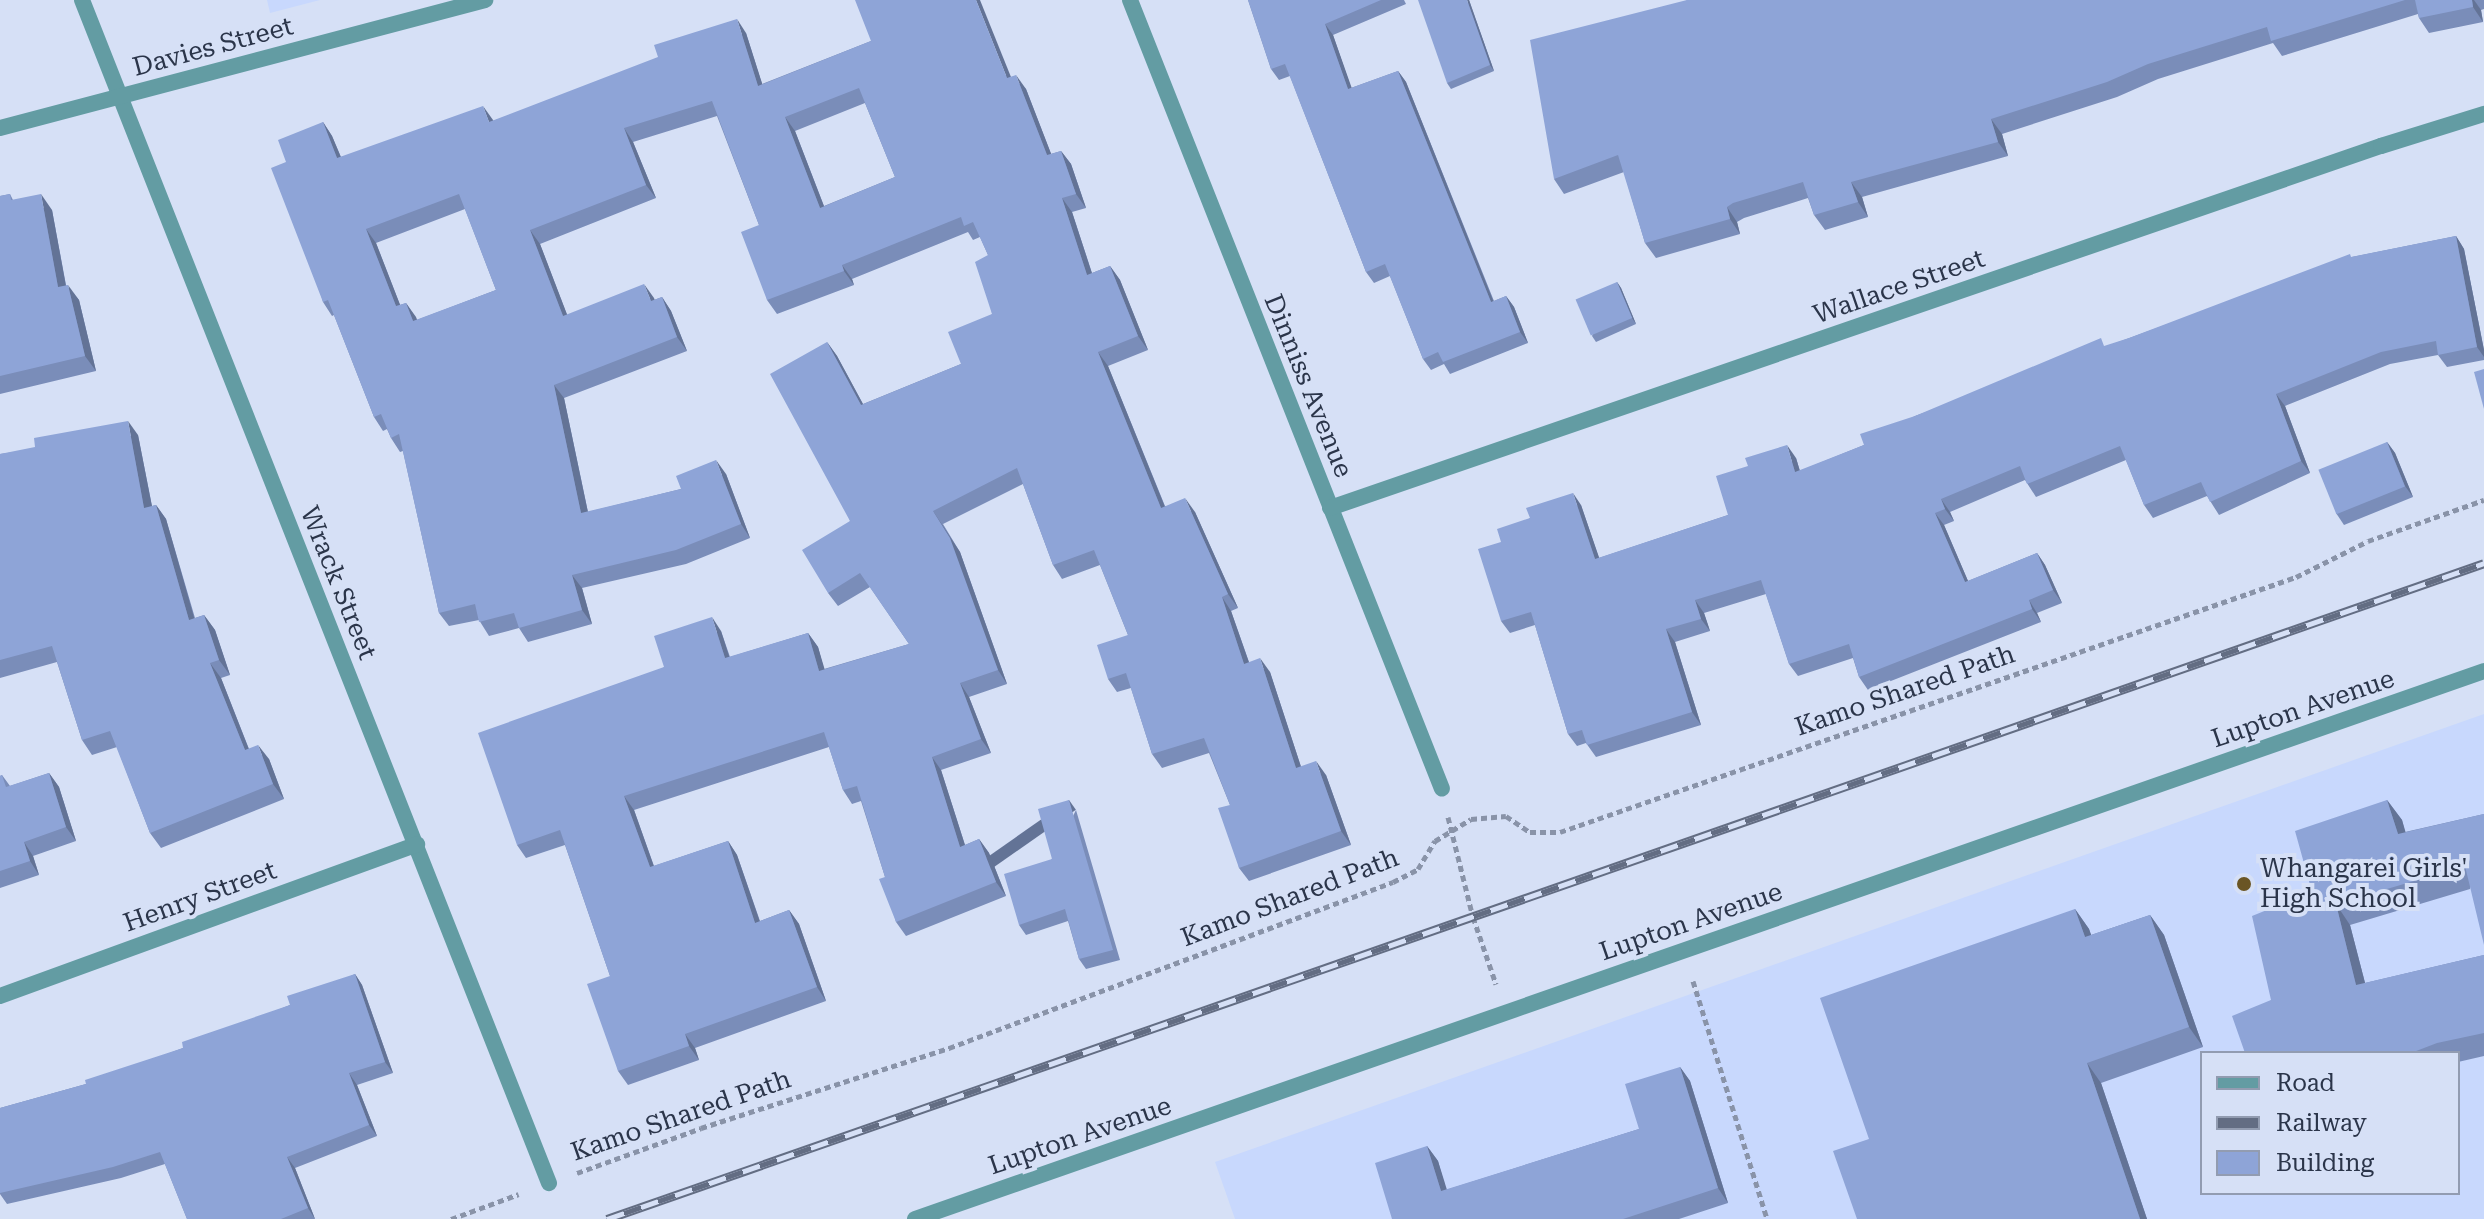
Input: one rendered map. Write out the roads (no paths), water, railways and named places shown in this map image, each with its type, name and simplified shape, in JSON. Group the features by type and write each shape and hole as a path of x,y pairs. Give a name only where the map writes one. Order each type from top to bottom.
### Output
{"street":[{"name":"Wrack Street","path":"82,0 549,1183"},
{"name":"Davies Street","path":"0,128 485,0"},
{"name":"Dinniss Avenue","path":"1130,0 1442,789"},
{"name":"Wallace Street","path":"1330,508 2381,146 2484,114"},
{"name":"Lupton Avenue","path":"915,1219 2484,671"},
{"name":"Henry Street","path":"0,996 417,844"}],"railway":[{"path":"607,1219 2484,563"}],"place":[{"name":"Whangarei Girls' High School","path":"2244,884"}]}
